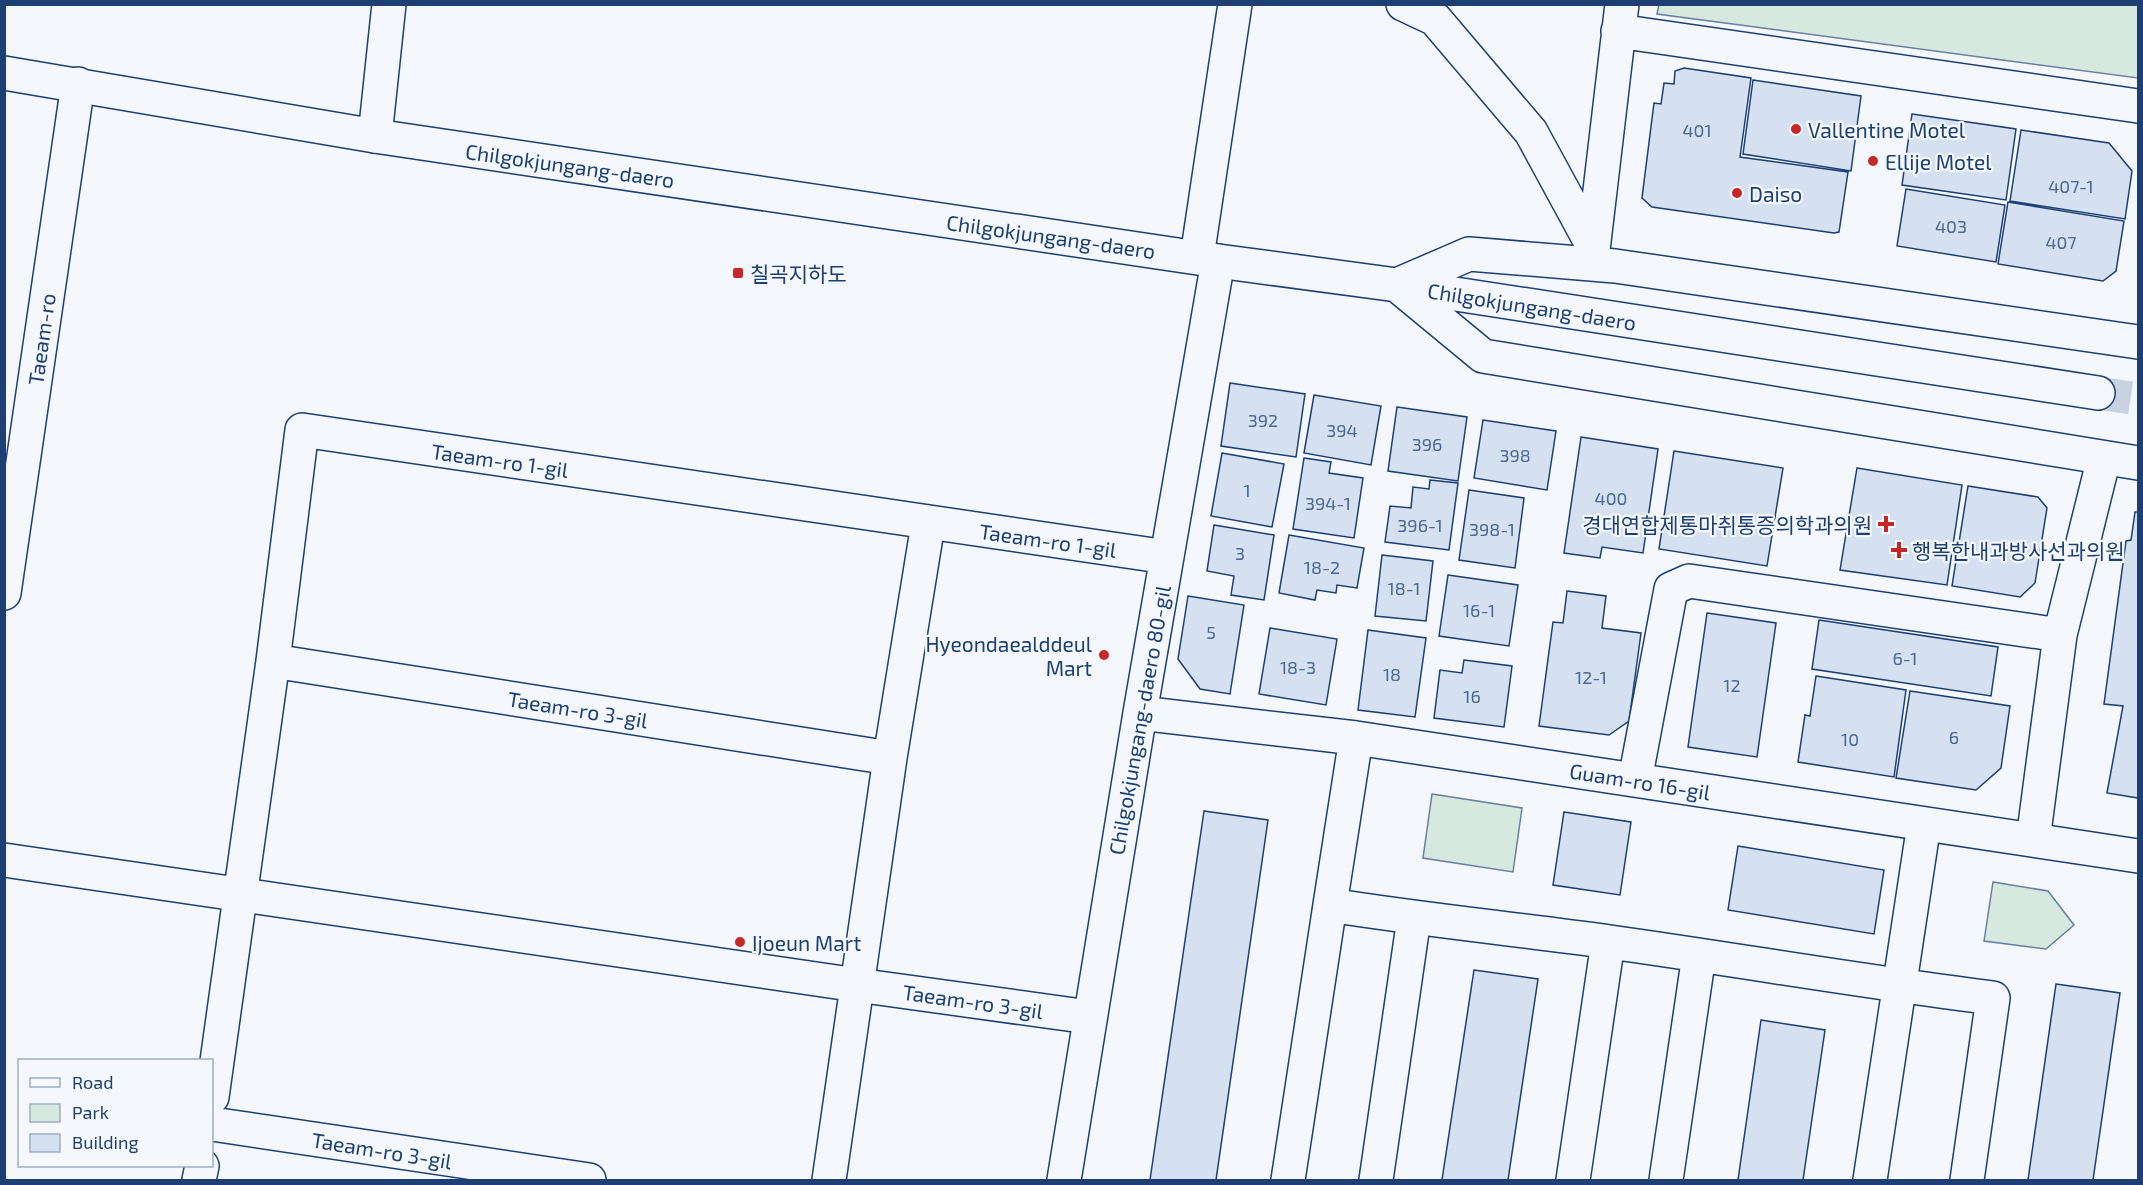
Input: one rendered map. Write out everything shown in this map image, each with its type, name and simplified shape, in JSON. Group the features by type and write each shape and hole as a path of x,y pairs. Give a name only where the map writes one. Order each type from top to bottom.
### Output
{"street":[{"path":"375,136 389,4"},
{"name":"Chilgokjungang-daero 80-gil","path":"1064,1180 1089,1017 1167,557 1207,259 1235,4"},
{"path":"1403,4 1434,19 1531,132 1592,255"},
{"path":"1592,255 1620,18 2139,106"},
{"name":"Chilgokjungang-daero","path":"4,73 375,136 1397,285 2098,393"},
{"name":"Taeam-ro","path":"4,593 78,84"},
{"path":"2138,336 1615,266 1592,255 1469,254 1397,285 1483,356 2139,463"},
{"name":"Taeam-ro 1-gil","path":"273,661 302,430 928,524 1167,557"},
{"path":"2033,840 2060,634 2104,458"},
{"path":"829,1180 928,524"},
{"path":"1635,780 1671,589 1689,581 2060,634"},
{"path":"213,1090 273,661"},
{"name":"Taeam-ro 3-gil","path":"273,661 891,758"},
{"name":"Guam-ro 16-gil","path":"1140,713 1356,738 2139,856"},
{"path":"1288,1180 1356,738"},
{"path":"1870,1180 1924,824"},
{"name":"Taeam-ro 3-gil","path":"4,860 1089,1017"},
{"path":"1330,905 1414,918 1608,942 1993,998 1967,1180"},
{"path":"1376,1180 1414,918"},
{"path":"1573,1180 1608,942"},
{"path":"1666,1180 1699,955"},
{"name":"Taeam-ro 3-gil","path":"213,1124 589,1180"}],"green space":[{"path":"1659,4 2138,5 2138,78 1657,14"},
{"path":"1432,794 1522,808 1513,872 1423,858"},
{"path":"1993,882 2048,891 2074,925 2046,949 1984,941"}],"building":[{"path":"1684,68 1751,78 1740,157 1848,172 1839,232 1652,207 1642,198 1654,103 1661,104 1664,83 1674,84 1675,71"},
{"path":"1753,80 1861,96 1851,171 1743,154"},
{"path":"1912,114 2016,129 2006,200 1902,185"},
{"path":"2021,130 2109,143 2132,171 2125,219 2010,201"},
{"path":"1906,189 2005,205 1996,262 1897,246"},
{"path":"2008,202 2124,221 2116,271 2103,281 1998,264"},
{"path":"1230,383 1305,394 1296,457 1221,446"},
{"path":"1314,395 1381,406 1371,465 1304,453"},
{"path":"1397,407 1467,417 1458,481 1388,471"},
{"path":"1483,420 1556,431 1547,490 1474,478"},
{"path":"1581,437 1658,449 1643,553 1602,547 1600,558 1564,553"},
{"path":"1674,451 1783,468 1767,566 1659,549"},
{"path":"1222,453 1284,464 1272,527 1211,516"},
{"path":"1304,458 1331,462 1329,473 1363,478 1354,538 1293,529"},
{"path":"1857,468 1962,485 1947,585 1840,570"},
{"path":"1430,480 1458,483 1449,550 1385,542 1390,506 1411,508 1413,487 1429,489"},
{"path":"1968,486 2038,497 2047,508 2035,583 2020,597 1952,586"},
{"path":"1469,490 1524,498 1515,568 1459,560"},
{"path":"2135,512 2138,512 2138,798 2107,793 2123,706 2104,704 2126,541 2131,540"},
{"path":"1214,525 1274,535 1264,600 1231,595 1234,576 1207,571"},
{"path":"1289,535 1364,548 1357,588 1337,585 1336,593 1317,590 1315,600 1279,593"},
{"path":"1382,555 1433,561 1426,621 1375,616"},
{"path":"1448,575 1518,585 1509,646 1439,636"},
{"path":"1567,591 1606,596 1602,628 1641,633 1629,721 1609,735 1539,726 1553,622 1563,623"},
{"path":"1188,596 1244,605 1230,694 1200,689 1178,659"},
{"path":"1707,613 1776,623 1757,757 1688,747"},
{"path":"1819,620 1998,647 1991,696 1812,669"},
{"path":"1270,628 1337,639 1326,705 1259,694"},
{"path":"1368,630 1426,638 1415,717 1358,710"},
{"path":"1464,660 1512,666 1504,727 1434,718 1440,670 1462,673"},
{"path":"1816,676 1906,690 1894,777 1798,762 1805,715 1810,716"},
{"path":"1910,691 2010,706 2001,768 1976,790 1896,778"},
{"path":"1204,811 1268,820 1216,1180 1150,1180"},
{"path":"1564,812 1631,822 1620,895 1553,885"},
{"path":"1738,846 1884,870 1874,934 1728,910"},
{"path":"1474,970 1538,979 1508,1180 1442,1180"},
{"path":"2056,984 2120,993 2093,1180 2028,1180"},
{"path":"1761,1020 1825,1030 1803,1180 1738,1180"}],"tunnel":[{"path":"2098,393 2138,399"}],"place":[{"name":"Vallentine Motel","path":"1796,129"},
{"name":"Ellije Motel","path":"1873,161"},
{"name":"Daiso","path":"1737,193"},
{"name":"칠곡지하도","path":"738,273"},
{"name":"경대연합제통마취통증의학과의원","path":"1886,524"},
{"name":"행복한내과방사선과의원","path":"1899,550"},
{"name":"Hyeondaealddeul Mart","path":"1104,655"},
{"name":"Ijoeun Mart","path":"740,942"}]}
